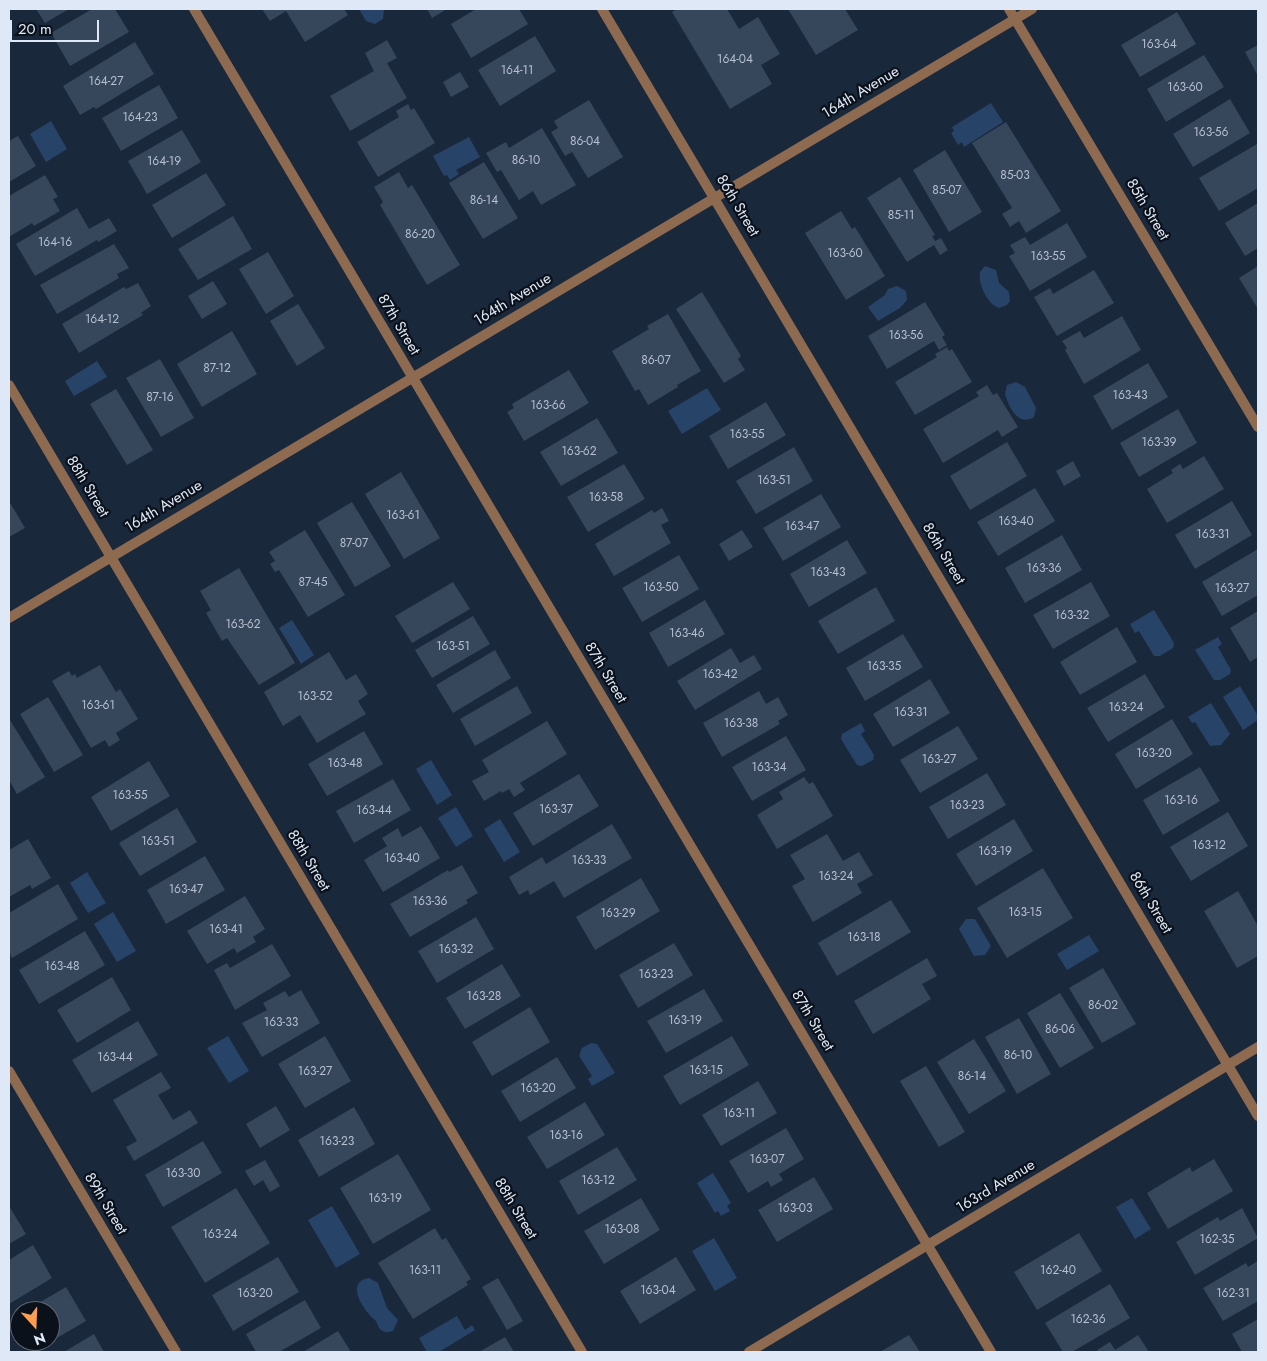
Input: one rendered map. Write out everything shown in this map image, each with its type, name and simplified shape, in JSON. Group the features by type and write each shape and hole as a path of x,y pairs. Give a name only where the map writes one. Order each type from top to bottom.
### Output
{"street":[{"name":"87th Street","path":"194,9 992,1352"},
{"name":"86th Street","path":"602,9 1258,1116"},
{"name":"85th Street","path":"1009,9 1258,427"},
{"name":"164th Avenue","path":"9,618 1032,9"},
{"name":"88th Street","path":"9,384 582,1352"},
{"name":"163rd Avenue","path":"749,1352 1258,1047"},
{"name":"89th Street","path":"9,1071 176,1352"}],"water":[{"path":"359,9 384,9 383,19 375,24 366,21"},
{"path":"991,103 1003,122 964,147 962,142 958,145 951,133 954,131 952,127"},
{"path":"51,121 67,149 46,162 30,134"},
{"path":"469,137 480,157 456,170 459,174 450,180 447,175 444,176 433,156"},
{"path":"985,266 996,270 999,283 1009,292 1010,301 1007,305 999,308 995,306 984,293 980,282 980,272"},
{"path":"897,286 906,291 907,300 900,308 878,321 868,307 885,295 888,289"},
{"path":"97,361 107,377 74,396 65,381"},
{"path":"1016,382 1025,387 1036,408 1034,417 1028,419 1019,418 1012,410 1005,394 1007,385"},
{"path":"707,388 721,410 682,434 668,411"},
{"path":"1154,610 1174,643 1173,648 1160,656 1154,656 1139,631 1135,633 1130,624"},
{"path":"292,620 314,655 301,664 279,628"},
{"path":"1218,637 1222,644 1218,647 1231,670 1230,674 1220,680 1214,680 1195,650"},
{"path":"1240,686 1258,716 1258,720 1243,730 1223,697"},
{"path":"1211,703 1230,734 1221,745 1210,746 1195,722 1192,723 1188,717"},
{"path":"861,723 865,731 861,734 874,755 873,760 862,766 857,765 841,739 842,734"},
{"path":"431,760 452,795 437,805 416,769"},
{"path":"456,807 473,836 456,847 438,818"},
{"path":"500,819 520,852 504,862 484,829"},
{"path":"87,872 106,903 88,913 70,883"},
{"path":"113,912 136,951 117,962 94,924"},
{"path":"966,919 975,919 991,946 985,955 974,956 959,929"},
{"path":"1089,935 1099,951 1067,970 1057,954"},
{"path":"228,1036 249,1071 229,1083 207,1048"},
{"path":"591,1043 597,1044 615,1073 592,1086 588,1079 592,1076 579,1056 582,1048"},
{"path":"713,1173 731,1203 727,1206 730,1211 721,1216 718,1211 715,1213 697,1183"},
{"path":"1132,1198 1151,1229 1135,1239 1116,1207"},
{"path":"332,1206 360,1254 336,1268 308,1220"},
{"path":"714,1238 737,1278 715,1291 692,1251"},
{"path":"369,1278 378,1283 387,1308 398,1320 393,1331 382,1331 358,1297 358,1285"},
{"path":"457,1316 465,1330 472,1325 475,1330 439,1352 427,1352 419,1338"}],"building":[{"path":"36,9 69,9 45,23"},
{"path":"92,9 115,9 129,32 70,66 51,33"},
{"path":"262,9 344,9 348,15 305,42 286,11 270,21"},
{"path":"427,9 447,9 432,18"},
{"path":"476,9 519,9 528,24 471,58 451,24"},
{"path":"677,9 727,9 739,29 758,17 780,54 761,65 772,84 730,109 672,12"},
{"path":"788,9 845,9 858,30 816,55"},
{"path":"1177,12 1196,44 1140,77 1121,45"},
{"path":"535,36 556,71 500,106 478,70"},
{"path":"387,40 397,58 387,63 407,98 350,131 330,96 374,71 365,53"},
{"path":"135,42 154,74 96,109 94,107 80,115 63,86"},
{"path":"1258,45 1258,76 1245,52"},
{"path":"1204,55 1224,87 1166,122 1147,89"},
{"path":"460,72 469,87 451,97 443,82"},
{"path":"159,85 178,118 121,151 102,118"},
{"path":"1230,99 1250,133 1193,167 1173,134"},
{"path":"589,100 623,157 588,178 572,152 565,156 551,132 558,128 554,121"},
{"path":"408,104 411,110 414,108 435,143 378,177 357,142 399,117 396,111"},
{"path":"1006,122 1061,211 1026,233 1019,221 1010,227 1002,214 1012,208 972,143"},
{"path":"542,128 576,185 541,205 533,191 519,200 501,170 497,172 486,153 506,142 509,148"},
{"path":"182,130 201,162 147,194 128,161"},
{"path":"18,136 36,166 9,182 9,141"},
{"path":"1257,144 1258,188 1219,211 1199,178"},
{"path":"945,150 982,212 949,232 913,170"},
{"path":"484,162 518,218 483,239 449,183"},
{"path":"399,172 408,188 412,185 460,265 427,285 380,205 383,202 374,187"},
{"path":"206,173 226,205 172,238 152,205"},
{"path":"45,175 58,197 53,199 60,211 34,226 32,223 9,237 9,196"},
{"path":"900,177 935,235 932,236 935,241 941,238 948,250 940,255 934,245 907,262 867,198"},
{"path":"1258,203 1258,248 1245,256 1225,223"},
{"path":"77,208 89,229 109,218 117,231 98,242 97,240 35,276 16,244"},
{"path":"841,211 852,229 855,227 885,276 846,300 805,233"},
{"path":"233,216 252,249 198,280 178,249"},
{"path":"1067,223 1087,257 1030,291 1009,256 1015,253 1010,245 1025,237 1030,245"},
{"path":"114,244 129,268 117,274 119,278 57,314 40,285"},
{"path":"268,252 294,296 266,314 239,269"},
{"path":"1258,266 1258,309 1239,278"},
{"path":"1094,270 1114,303 1057,336 1034,297 1050,288 1053,294"},
{"path":"213,281 227,304 202,319 188,296"},
{"path":"138,283 151,306 141,313 143,315 79,353 62,324 124,287 126,289"},
{"path":"702,292 741,356 738,359 745,370 724,383 676,309"},
{"path":"925,302 945,335 942,337 947,345 939,350 934,341 887,369 868,336"},
{"path":"298,304 325,348 297,366 270,321"},
{"path":"668,314 701,371 648,405 639,389 635,391 612,351 649,329 647,326"},
{"path":"1122,316 1141,350 1084,384 1062,341 1080,331 1084,338"},
{"path":"232,331 257,374 202,407 177,364"},
{"path":"947,347 949,351 952,349 972,382 915,415 895,382 937,357 935,354"},
{"path":"160,359 194,418 161,437 126,378"},
{"path":"1148,363 1168,397 1112,430 1093,396"},
{"path":"569,370 589,403 524,441 507,412 514,408 512,404"},
{"path":"987,385 993,395 997,393 1018,427 1002,437 998,430 943,463 923,429 979,396 976,392"},
{"path":"116,389 153,450 127,465 90,404"},
{"path":"766,402 786,435 728,469 709,436"},
{"path":"1178,409 1197,443 1139,477 1120,443"},
{"path":"597,418 618,453 561,486 540,452"},
{"path":"1007,442 1027,476 970,510 950,476"},
{"path":"794,447 813,481 756,514 736,481"},
{"path":"1204,456 1224,489 1167,523 1147,489 1173,473 1171,470 1180,464 1183,469"},
{"path":"1073,461 1081,476 1064,486 1056,471"},
{"path":"624,464 645,499 588,532 567,497"},
{"path":"401,472 440,538 404,559 365,494"},
{"path":"1035,488 1055,521 998,556 977,522"},
{"path":"821,494 841,527 783,561 763,528"},
{"path":"9,501 25,528 9,537"},
{"path":"1232,501 1252,535 1195,569 1175,535"},
{"path":"352,502 391,566 355,587 317,523"},
{"path":"662,508 669,521 661,525 671,543 614,576 595,544 652,510 654,513"},
{"path":"305,530 345,595 308,617 279,570 275,572 270,564 275,561 269,552"},
{"path":"742,530 753,547 729,561 719,544"},
{"path":"1062,535 1082,570 1025,603 1005,568"},
{"path":"847,540 867,573 809,607 790,574"},
{"path":"1258,549 1258,595 1222,616 1202,582"},
{"path":"679,555 699,589 642,622 622,588"},
{"path":"239,568 295,663 259,685 227,638 222,641 206,613 211,610 200,591"},
{"path":"453,582 470,609 412,643 395,616"},
{"path":"1091,582 1110,616 1053,649 1033,615"},
{"path":"876,587 895,621 838,654 818,621"},
{"path":"705,600 725,634 668,667 649,633"},
{"path":"1258,611 1258,657 1250,662 1230,628"},
{"path":"473,616 490,644 432,678 415,650"},
{"path":"1117,627 1137,662 1080,695 1060,662"},
{"path":"903,634 923,667 865,701 846,668"},
{"path":"731,648 740,663 754,655 762,669 695,710 677,681"},
{"path":"495,650 511,678 453,713 436,685"},
{"path":"329,652 346,680 356,674 368,694 358,701 366,714 317,743 300,715 283,726 264,692"},
{"path":"100,665 116,692 120,689 138,719 116,733 120,740 109,747 105,740 91,748 52,681 69,671 72,676 75,674 77,678"},
{"path":"1145,674 1165,707 1108,742 1087,708"},
{"path":"930,679 950,713 893,747 873,714"},
{"path":"517,686 532,713 475,746 460,719"},
{"path":"759,691 766,704 778,697 788,715 778,721 780,724 722,757 703,723"},
{"path":"48,697 83,755 54,772 20,714"},
{"path":"1172,719 1193,754 1136,789 1115,754"},
{"path":"10,720 45,777 17,794 9,780"},
{"path":"547,721 567,754 520,783 525,790 514,797 509,789 502,793 501,791 484,801 472,781 489,772 482,760"},
{"path":"958,726 978,759 920,793 900,760"},
{"path":"364,731 383,764 327,796 308,764"},
{"path":"786,736 806,770 752,801 732,767"},
{"path":"149,761 170,796 111,831 91,797"},
{"path":"1200,767 1220,801 1163,835 1143,800"},
{"path":"987,773 1006,805 948,839 929,807"},
{"path":"579,774 599,806 533,846 513,813"},
{"path":"804,777 809,784 813,782 833,816 777,849 757,815 783,799 779,792"},
{"path":"393,779 411,810 354,843 336,811"},
{"path":"177,808 197,842 140,876 119,843"},
{"path":"1228,812 1248,846 1191,881 1170,847"},
{"path":"1014,819 1033,851 976,886 956,854"},
{"path":"612,824 632,858 564,898 554,881 530,895 528,890 519,895 509,877 542,857 546,864"},
{"path":"421,826 440,858 383,892 364,860 387,846 382,838 398,828 402,837"},
{"path":"827,834 843,861 859,852 873,875 857,884 862,893 813,922 792,886 805,879 790,855"},
{"path":"28,839 51,878 32,889 30,885 9,897 9,850"},
{"path":"205,856 225,890 166,924 147,890"},
{"path":"462,865 478,893 466,900 468,903 410,937 390,904 448,870 449,872"},
{"path":"1043,868 1073,918 1007,958 977,908"},
{"path":"641,878 660,911 595,950 576,917"},
{"path":"58,884 78,919 12,958 9,952 9,913"},
{"path":"1238,891 1258,926 1258,956 1237,968 1204,911"},
{"path":"245,896 265,929 253,937 256,942 237,953 234,948 207,964 187,931"},
{"path":"891,900 911,932 837,976 818,943"},
{"path":"476,917 494,949 437,983 418,951"},
{"path":"85,931 105,965 39,1004 19,970"},
{"path":"674,943 693,975 638,1008 619,975"},
{"path":"272,944 291,976 235,1010 214,970 227,963 230,968"},
{"path":"927,958 937,976 922,984 931,999 873,1034 854,1001"},
{"path":"502,964 521,996 465,1029 446,998"},
{"path":"1103,968 1136,1024 1102,1043 1069,988"},
{"path":"112,977 131,1010 77,1043 57,1010"},
{"path":"704,989 723,1021 666,1053 647,1021"},
{"path":"301,990 320,1023 262,1057 242,1023 267,1010 263,1003 285,991 289,997"},
{"path":"1060,993 1094,1048 1060,1068 1027,1013"},
{"path":"530,1007 550,1042 492,1076 472,1042"},
{"path":"1019,1018 1051,1074 1017,1094 985,1037"},
{"path":"138,1021 158,1055 92,1093 72,1060"},
{"path":"325,1036 351,1081 305,1108 278,1064"},
{"path":"732,1036 749,1065 680,1105 663,1076"},
{"path":"974,1039 1006,1091 969,1114 937,1062"},
{"path":"557,1057 576,1088 520,1122 501,1091"},
{"path":"926,1066 965,1132 939,1147 900,1081"},
{"path":"161,1072 171,1088 158,1095 173,1120 190,1110 198,1123 134,1161 126,1147 137,1141 113,1100"},
{"path":"758,1081 777,1113 721,1146 702,1115"},
{"path":"585,1102 605,1135 547,1169 527,1137"},
{"path":"276,1106 290,1130 260,1148 246,1124"},
{"path":"354,1107 375,1144 319,1177 298,1140"},
{"path":"786,1128 804,1159 779,1174 783,1180 771,1187 768,1181 748,1193 729,1161"},
{"path":"203,1141 222,1173 163,1207 145,1175"},
{"path":"617,1147 637,1180 578,1215 559,1181"},
{"path":"398,1154 431,1210 373,1244 340,1188"},
{"path":"1214,1159 1233,1191 1168,1229 1147,1193 1190,1167 1192,1172"},
{"path":"265,1160 280,1186 270,1192 263,1180 254,1186 245,1171"},
{"path":"814,1177 833,1209 777,1242 758,1210"},
{"path":"236,1188 270,1243 205,1283 171,1227"},
{"path":"641,1198 660,1230 604,1264 584,1231"},
{"path":"9,1206 26,1234 9,1244"},
{"path":"1242,1208 1258,1238 1195,1275 1176,1242 1218,1217 1220,1221"},
{"path":"435,1228 442,1240 446,1238 471,1279 466,1282 468,1285 413,1319 378,1263"},
{"path":"1079,1233 1102,1271 1037,1310 1014,1272"},
{"path":"33,1245 52,1278 14,1301 10,1301 9,1304 9,1260"},
{"path":"278,1257 299,1292 233,1331 212,1295"},
{"path":"676,1257 696,1290 640,1324 620,1291"},
{"path":"1258,1261 1258,1301 1223,1321 1203,1288 1246,1263 1248,1267"},
{"path":"498,1278 523,1321 507,1330 482,1287"},
{"path":"1110,1284 1130,1318 1072,1352 1063,1352 1045,1323"},
{"path":"66,1287 86,1321 60,1336 60,1301 42,1301"},
{"path":"305,1300 321,1328 279,1352 256,1352 246,1334"},
{"path":"1258,1319 1258,1352 1242,1352 1232,1334"},
{"path":"338,1331 351,1352 303,1352"},
{"path":"94,1334 104,1352 64,1352"},
{"path":"909,1335 920,1352 880,1352"},
{"path":"1138,1335 1149,1352 1098,1352 1097,1350 1110,1342 1115,1350"},
{"path":"505,1337 514,1352 479,1352"}]}
